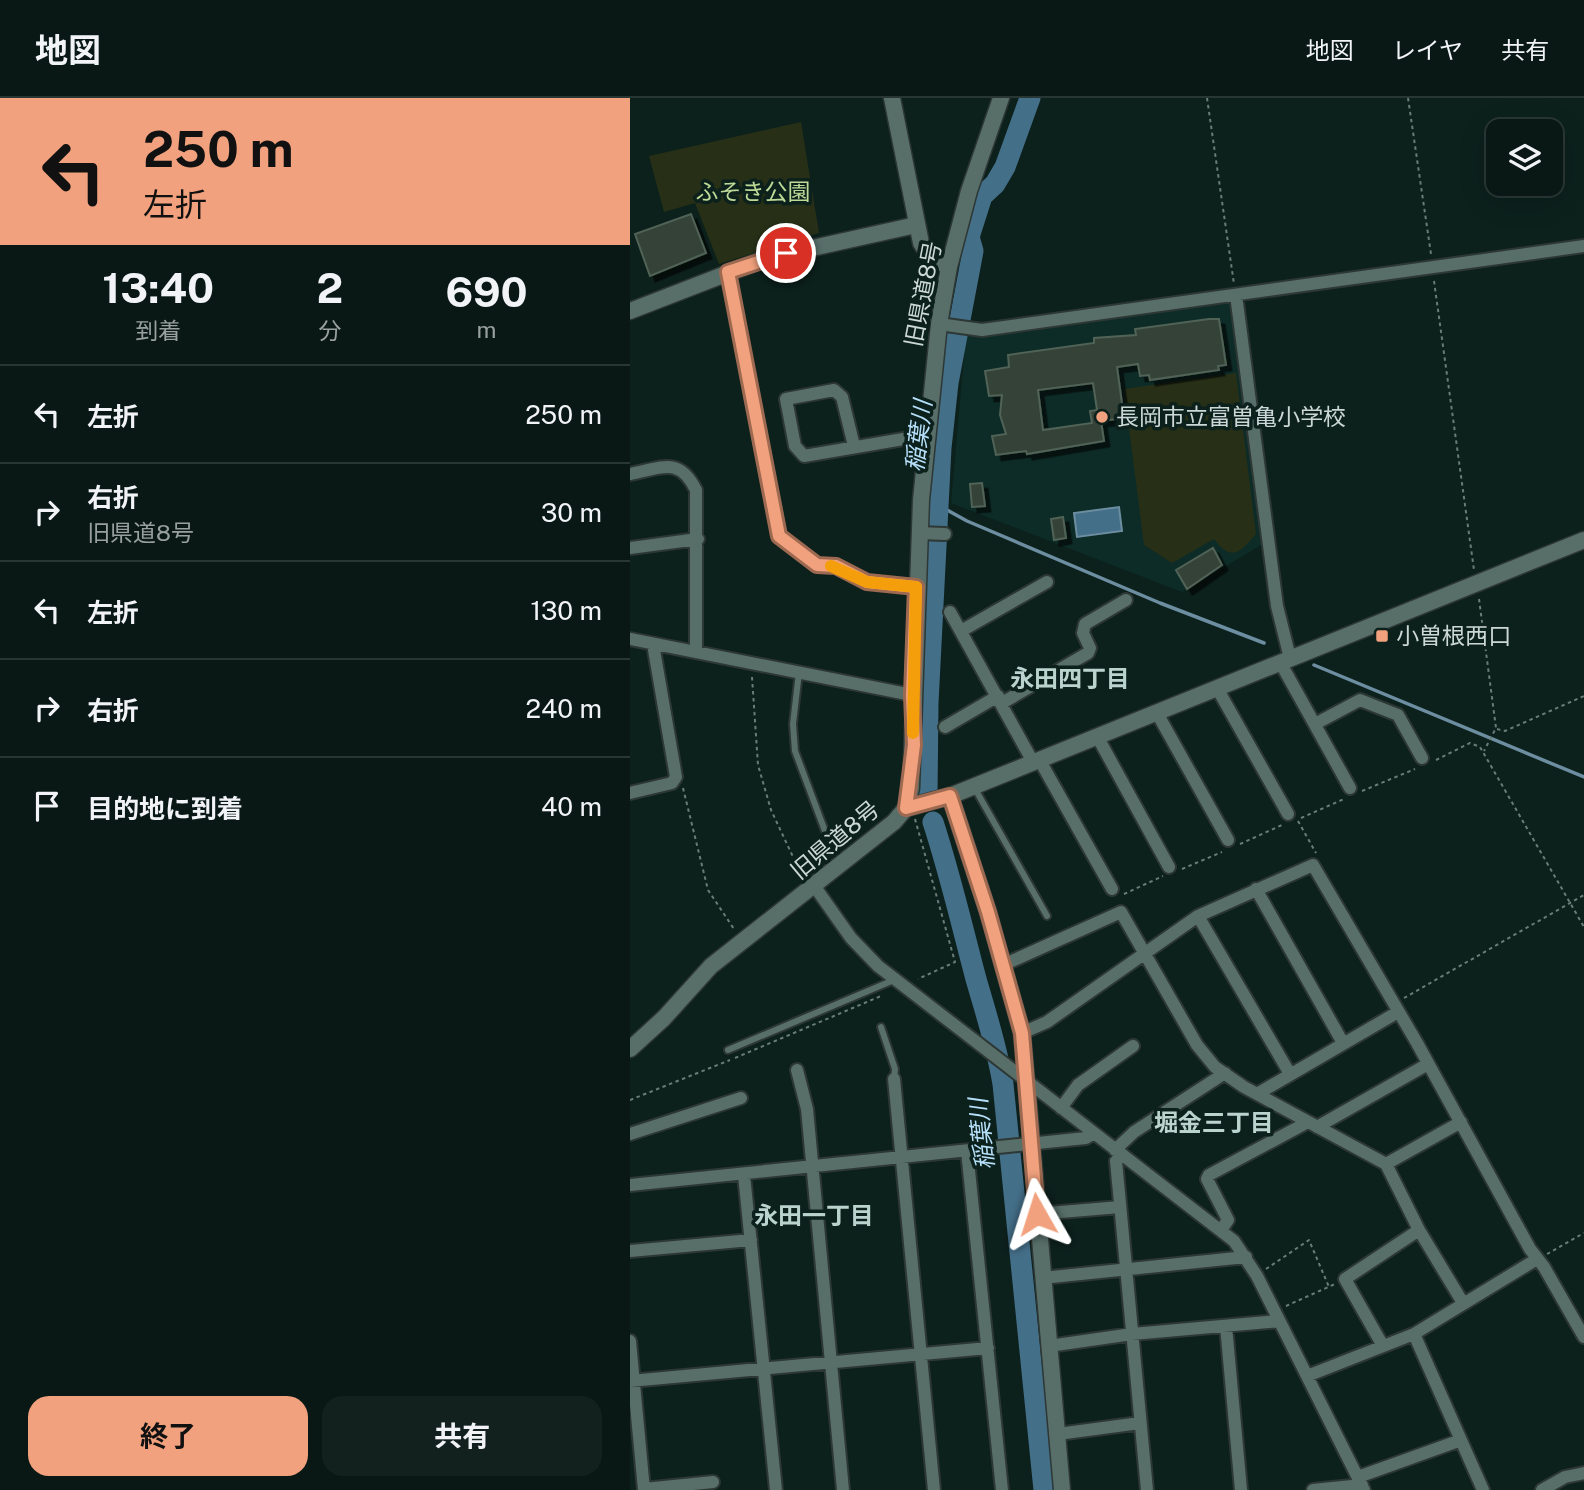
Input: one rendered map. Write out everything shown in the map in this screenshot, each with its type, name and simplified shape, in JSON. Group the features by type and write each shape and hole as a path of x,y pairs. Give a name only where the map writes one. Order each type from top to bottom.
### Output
{"street":[{"path":"892,98 916,225 925,251 949,267"},
{"name":"旧県道8号","path":"630,1049 664,1018 711,966 911,814 916,587 922,533 925,439 939,324 949,267 969,191 1001,98"},
{"path":"630,311 728,272 804,248 916,225"},
{"path":"939,324 982,330 1584,246"},
{"path":"728,272 779,536 817,565 836,566 867,582 916,587"},
{"path":"1236,295 1285,660 1315,724 1352,792"},
{"path":"854,446 842,397 834,390 786,399 795,446 800,454 810,455 915,436 925,439"},
{"path":"630,474 672,467 688,473 696,489 696,652"},
{"path":"922,533 945,534"},
{"path":"630,548 698,539"},
{"path":"911,814 973,785 1584,540"},
{"path":"961,631 1047,582"},
{"path":"945,727 1088,653 1090,648 1083,633 1085,624 1126,600"},
{"path":"950,612 1112,889"},
{"path":"630,639 912,695"},
{"path":"630,793 672,783 676,777 653,644"},
{"path":"1217,688 1288,814"},
{"path":"1315,724 1360,700 1398,715 1422,758"},
{"path":"1157,713 1228,846"},
{"path":"1097,736 1169,867"},
{"path":"950,796 1022,1033 1062,1490"},
{"path":"1022,1033 1047,1022 1198,916 1313,865 1584,1337"},
{"path":"813,889 865,954 1221,1230 1246,1257 1362,1484"},
{"path":"1256,889 1343,1043"},
{"path":"1003,965 1121,912 1197,1045 1215,1067 1257,1094 1386,1164 1419,1230 1463,1303"},
{"path":"1198,916 1290,1074"},
{"path":"1257,1094 1396,1008"},
{"path":"1061,1108 1078,1085 1133,1046"},
{"path":"1221,1230 1228,1220 1207,1179 1209,1175 1428,1064"},
{"path":"797,1070 807,1109 843,1490"},
{"path":"1147,1490 1116,1161 1134,1132 1225,1073"},
{"path":"894,1079 934,1490"},
{"path":"630,1134 741,1098"},
{"path":"1386,1164 1461,1122"},
{"path":"630,1185 967,1152 1086,1138 1094,1133"},
{"path":"967,1152 1002,1490"},
{"path":"744,1174 776,1490"},
{"path":"1037,1214 1120,1207"},
{"path":"1384,1346 1345,1279 1419,1230"},
{"path":"630,1251 751,1240"},
{"path":"1042,1278 1246,1257"},
{"path":"1307,1376 1414,1334 1537,1259"},
{"path":"1049,1346 1132,1334 1226,1326 1277,1316"},
{"path":"1226,1326 1241,1490"},
{"path":"1414,1334 1483,1490"},
{"path":"630,1341 634,1421 644,1488"},
{"path":"632,1380 988,1348"},
{"path":"1058,1434 1140,1423"},
{"path":"1312,1490 1362,1484 1461,1440"},
{"path":"1542,1490 1564,1477 1584,1473"},
{"path":"630,1487 713,1482"}],"lane":[{"path":"799,672 793,724 795,751 825,831"},
{"path":"973,785 1047,916"},
{"path":"728,1051 900,982"},
{"path":"881,1027 895,1069 894,1079"}],"path":[{"path":"1207,98 1236,295"},
{"path":"1408,98 1496,728 1484,751 1584,927"},
{"path":"750,662 758,765 771,810 813,889"},
{"path":"1496,728 1505,731 1584,696"},
{"path":"676,777 683,786 708,890 743,942"},
{"path":"1112,889 1116,897 1352,792"},
{"path":"900,982 955,962 911,814"},
{"path":"1396,1008 1584,895"},
{"path":"630,1100 883,995"},
{"path":"1537,1259 1584,1233"},
{"path":"1257,1276 1309,1240 1329,1287"},
{"path":"1277,1316 1345,1279"}],"shaded area":[{"name":"長岡市立富曽亀小学校","path":"1228,301 1232,306 1263,544 1182,592 951,503 966,336"},
{"path":"1119,507 1122,531 1077,537 1074,513"}],"green space":[{"name":"ふそき公園","path":"801,122 819,233 719,264 695,203 664,212 649,156"},
{"path":"1236,373 1256,534 1235,552 1225,551 1214,539 1172,563 1144,545 1124,389"}],"building":[{"path":"691,214 706,253 650,276 635,234"},
{"path":"1219,319 1226,365 1218,366 1219,370 1150,380 1149,375 1140,376 1138,364 1117,367 1124,418 1101,421 1104,441 1027,454 1026,451 996,455 992,436 1006,434 1000,415 1002,395 989,396 985,371 1009,367 1008,355 1094,343 1094,338 1136,335 1135,329","holes":["1093,383 1097,410 1090,411 1092,423 1043,430 1038,390"]},
{"path":"982,483 985,506 972,507 970,484"},
{"path":"1063,517 1066,538 1054,540 1051,519"},
{"path":"1213,548 1222,565 1187,589 1176,570"}],"waterway":[{"name":"稲葉川","path":"927,796 928,703 941,448 948,383 973,251 969,237 982,196 995,184 1005,167 1030,98"},
{"path":"938,505 967,521 1160,603 1264,643"},
{"path":"1314,665 1584,777"},
{"name":"稲葉川","path":"933,822 998,1057 1003,1084 1044,1490"}],"slow traffic":[{"path":"831,566 867,582 916,587 913,733"}],"place":[{"name":"長岡市立富曽亀小学校","path":"1102,417"},
{"name":"小曽根西口","path":"1382,636"}],"district":[{"name":"永田四丁目","path":"1070,679"},
{"name":"堀金三丁目","path":"1214,1123"},
{"name":"永田一丁目","path":"814,1216"}],"route":[{"path":"786,253 728,272 779,536 817,565 836,566 867,582 916,587 912,695 914,745 911,788 906,808 950,796 988,912 1022,1033 1037,1214"}]}
